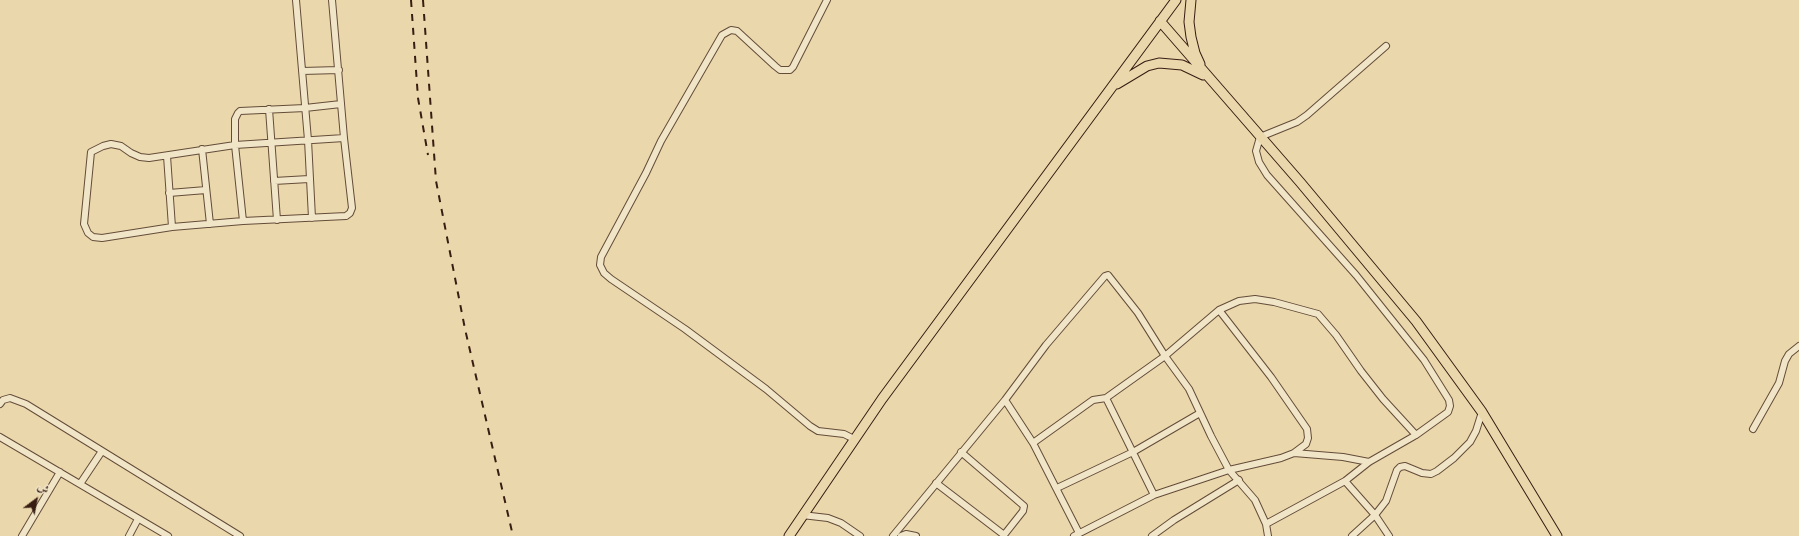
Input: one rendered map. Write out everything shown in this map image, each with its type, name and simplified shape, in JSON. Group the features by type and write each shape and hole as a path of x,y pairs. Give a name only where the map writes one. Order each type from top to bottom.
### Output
{"main road":[{"path":"789,536 854,439 1176,0"},
{"path":"1191,0 1189,22 1191,37 1195,53 1207,77"},
{"path":"1160,21 1260,138 1300,182 1416,321 1482,412 1557,536"},
{"path":"1111,88 1147,66 1159,63 1182,65 1207,77"}],"street":[{"path":"296,0 308,140 312,218"},
{"path":"332,0 344,138 352,208 350,213 346,216 277,220 243,220 172,227 102,238 93,237 88,233 84,224 91,152 96,148 111,144 121,146 140,157 167,156 202,149 235,145 272,144 344,138"},
{"path":"827,0 793,67 790,70 785,71 775,66 737,31 726,32 718,39 661,141 649,167 601,257 600,265 604,273 611,279 685,329 766,389 810,426 818,431 844,434 854,439"},
{"path":"1266,524 1345,481 1369,462 1416,435 1448,412 1450,406 1449,400 1424,360 1356,275 1267,175 1259,162 1256,151 1260,138 1307,116 1386,46"},
{"path":"302,71 339,70"},
{"path":"243,220 235,145 235,119 238,113 240,111 305,108 341,104"},
{"path":"269,110 277,220"},
{"path":"202,149 210,224"},
{"path":"167,156 172,227"},
{"path":"274,181 309,179"},
{"path":"169,193 206,190"},
{"path":"894,536 961,452 1005,400 1046,345 1105,276 1108,275 1138,312 1165,356 1180,375 1229,470 1256,500 1266,524 1268,536"},
{"path":"1033,443 1093,400 1106,398 1165,356 1219,310 1239,301 1255,299 1274,302 1318,314 1336,334 1361,371 1416,435"},
{"path":"1005,400 1033,443 1057,488 1077,535 1154,495 1229,470 1281,458 1294,453 1306,444 1308,438 1307,429 1271,377 1219,310"},
{"path":"1753,429 1779,383 1785,360 1789,354 1799,346"},
{"path":"0,404 6,398 16,399 240,536"},
{"path":"1106,398 1154,495"},
{"path":"1352,536 1386,501 1396,470 1405,466 1422,473 1431,474 1437,471 1454,458 1470,442 1476,431 1482,412"},
{"path":"1057,488 1133,452 1200,413"},
{"path":"0,437 168,536"},
{"path":"80,484 102,451"},
{"path":"936,483 1004,536 1023,511 1024,506 961,452"},
{"path":"1294,453 1343,457 1369,462"},
{"path":"22,536 60,472"},
{"path":"1152,536 1174,520 1239,480"},
{"path":"1345,481 1374,515 1388,536"},
{"path":"802,516 828,518 841,522 860,536"},
{"path":"129,536 138,519"},
{"path":"153,536 157,530"},
{"path":"901,536 906,534 916,536"}],"railway":[{"path":"411,0 418,98 428,155"},
{"path":"423,0 436,181 465,329 513,536"}]}
